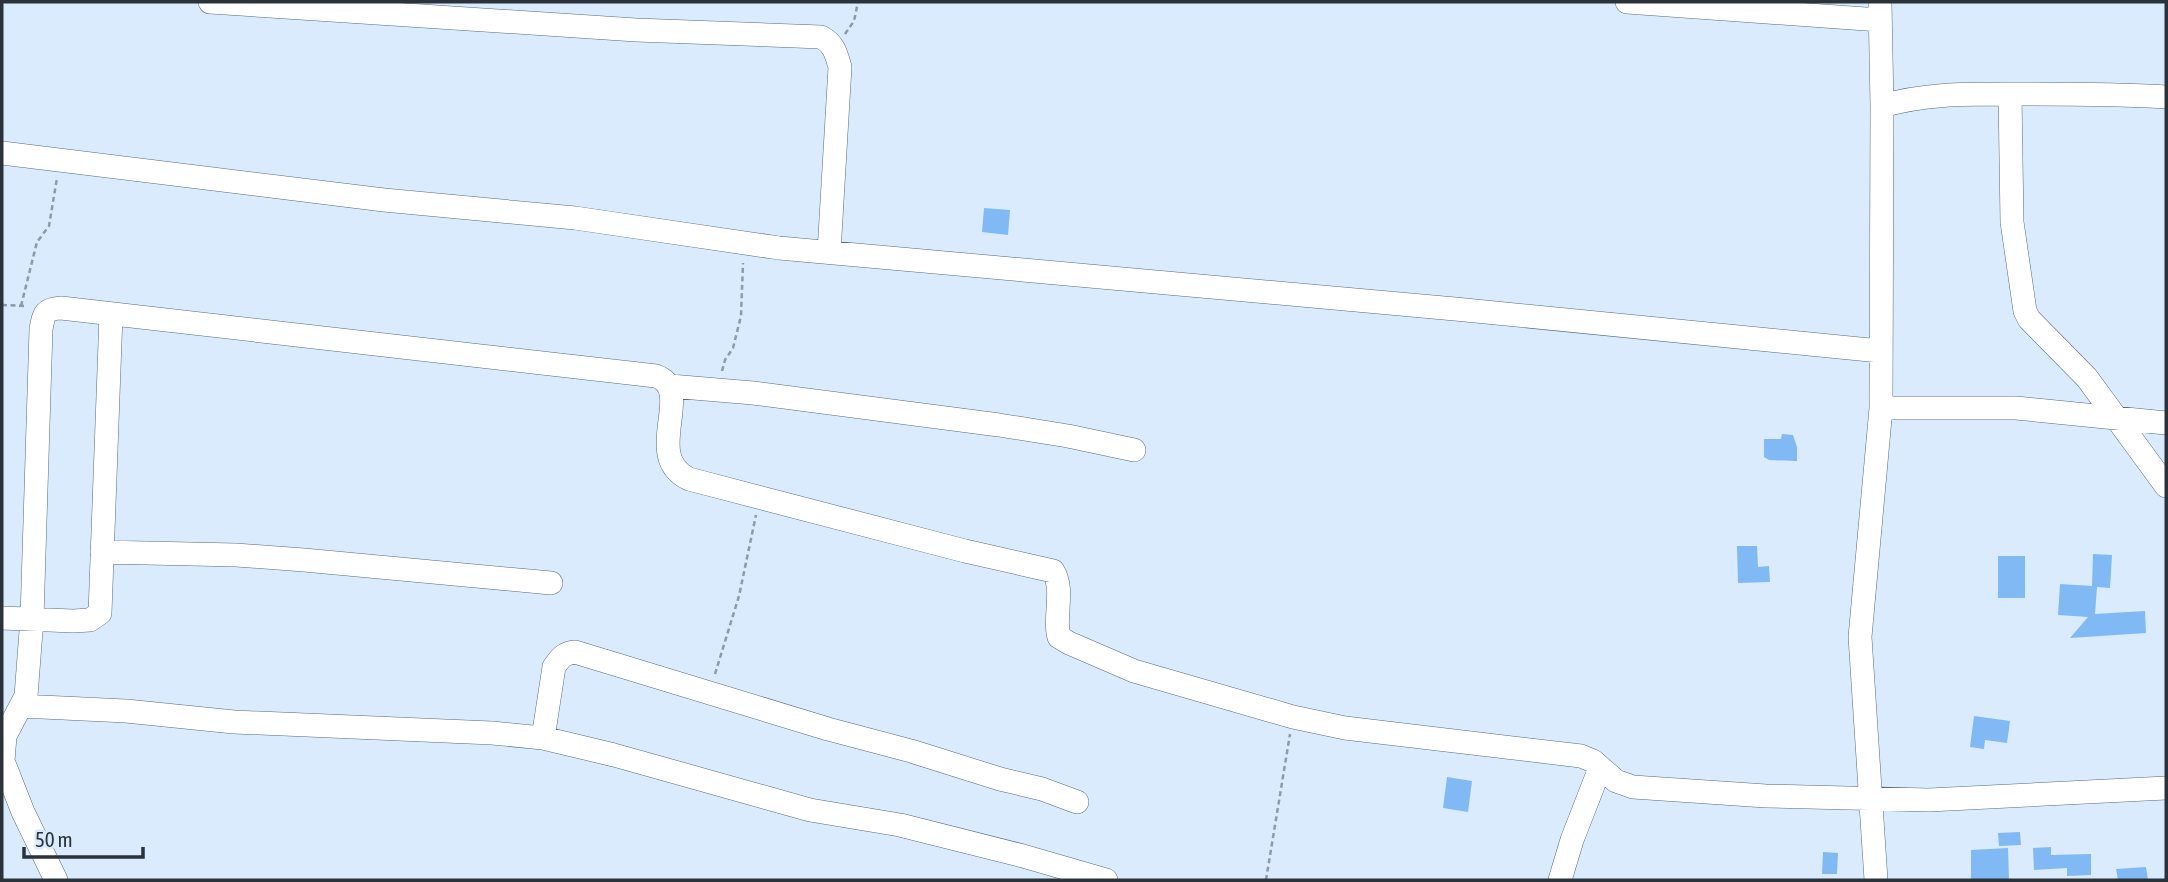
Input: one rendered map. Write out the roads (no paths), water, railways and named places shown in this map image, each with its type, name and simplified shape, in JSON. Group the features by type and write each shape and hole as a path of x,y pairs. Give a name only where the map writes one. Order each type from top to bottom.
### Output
{"street":[{"path":"210,2 636,30 801,34 821,37 830,41 840,67 829,253"},
{"path":"1626,2 1880,11 1881,408 1860,637 1876,880"},
{"path":"1882,106 1905,99 1959,94 2109,94 2166,97"},
{"path":"2010,94 2012,222 2025,311 2029,319 2087,378 2166,486"},
{"path":"2,153 384,200 575,218 829,253 1455,309 1880,351"},
{"path":"56,880 23,812 3,761 5,736 26,696 32,618 41,329 44,314 51,309 61,308 666,379 672,396 668,452 671,465 678,474 762,499 1053,571 1058,587 1056,622 1059,637 1134,671 1293,718 1345,728 1581,756 1593,761 1616,781 1633,787 1869,800 1929,800 2166,788"},
{"path":"2,618 90,620 97,617 101,607 111,315"},
{"path":"670,386 706,388 999,425 1134,450"},
{"path":"1881,408 2016,408 2166,423"},
{"path":"102,552 236,555 551,583"},
{"path":"543,738 554,667 567,653 575,652 828,730 1042,789 1076,802"},
{"path":"21,706 126,711 234,722 492,733 543,738 603,752 810,810 900,825 1106,880"},
{"path":"1560,880 1572,840 1600,768"}]}
